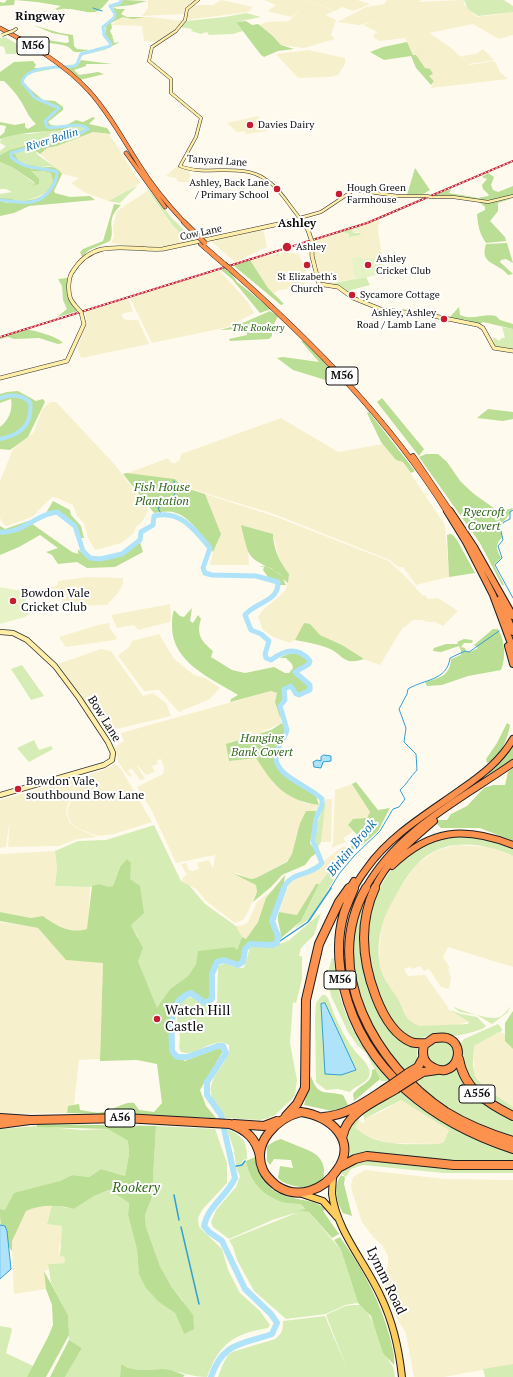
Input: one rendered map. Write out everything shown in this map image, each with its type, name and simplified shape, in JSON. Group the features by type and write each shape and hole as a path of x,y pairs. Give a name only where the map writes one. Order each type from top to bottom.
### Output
{"highway":[{"name":"M56","path":"0,29 57,64 67,72 94,103 158,199 197,238 311,338 368,400 433,484 474,547 513,616"},
{"name":"M56","path":"228,265 297,329 336,369 374,413 410,459 450,516 487,582 503,619 513,649"},
{"name":"M56","path":"474,547 495,586 513,632"},
{"name":"M56","path":"487,582 507,640 513,664"},
{"name":"M56","path":"513,739 502,756 486,770 396,838 367,867 354,888 345,909 338,948 343,990 350,1012 360,1035 396,1083 422,1105 468,1132 513,1148"},
{"name":"M56","path":"513,763 407,837 388,855 374,872 361,895 353,918 348,944 349,967 354,992 367,1024 383,1050 405,1077 427,1098 456,1118 484,1131 513,1141"},
{"path":"426,1043 411,1043 399,1035 386,1016 375,995 367,970 364,945 368,909 371,896 379,879 398,852 465,796"},
{"path":"368,909 377,887 393,865 412,847 426,840 449,834 469,833 490,836 513,845"},
{"path":"260,1156 263,1141 282,1118 297,1104 305,1088 306,1000 319,944 325,928 343,896 367,867"},
{"path":"440,1070 430,1066 423,1058 423,1049 426,1043 434,1038 448,1039 457,1047 459,1057"},
{"name":"A56","path":"0,1118 32,1120 124,1118 264,1126 301,1112 322,1117 339,1116 350,1112 411,1076 426,1071 450,1069 455,1066 459,1057"},
{"name":"A556","path":"459,1057 463,1076 471,1087 482,1098 513,1116"},
{"name":"A56","path":"411,1076 423,1058"},
{"name":"A56","path":"231,1124 246,1131 255,1139 264,1173 274,1185 288,1192 302,1194 319,1189 339,1168 345,1155 343,1129 350,1119 393,1087"},
{"name":"A56","path":"322,1117 336,1126 343,1136"},
{"name":"A56","path":"0,1124 32,1120"},
{"path":"339,1168 355,1159 367,1156 454,1165 513,1165"}],"main road":[{"name":"Lymm Road","path":"333,1176 333,1200 342,1223 377,1288 388,1312 397,1340 402,1377"},
{"name":"Lymm Road","path":"302,1194 323,1201 342,1223"}],"street":[{"name":"Tanyard Lane","path":"198,0 187,9 184,21 176,33 152,47 152,53 149,61 150,64 164,71 172,82 171,93 201,118 196,137 180,165 183,167 203,170 253,172 269,180 283,195 293,211 301,219"},
{"path":"1,36 16,29"},
{"name":"Cow Lane","path":"0,378 18,375 67,361 84,324 80,311 70,298 69,276 85,255 102,247 163,249 301,219 327,209 353,190 398,196 454,197 488,202 513,196"},
{"path":"301,219 308,228 312,240 312,256 320,284 338,287 353,298 383,310 424,314 478,325 483,328 494,348 513,351"},
{"name":"Bow Lane","path":"0,632 6,631 20,635 50,660 92,717 112,749 113,757 104,765 0,795"}],"shaded area":[{"path":"148,0 197,0 194,3 186,1 193,4 186,9 183,14 142,16 148,8"},
{"path":"221,0 253,7 248,12 186,20 188,10 193,5 213,5"},
{"path":"264,0 307,0 334,11 326,15 336,20 331,35 335,39 304,48 281,45 272,34 259,25 267,22 289,21 300,9 291,17 270,12 268,11 276,5"},
{"path":"308,0 357,0 370,4 353,11 342,7 335,11"},
{"path":"387,0 422,0 418,2 464,0 464,4 477,17 463,19 513,12 513,35 499,39 473,24 429,33 450,47 470,65 493,61 496,63 500,72 508,79 431,88 434,81 429,76 433,74 425,68 413,54 405,38 380,41 375,39 373,35 378,32 363,25 378,21 359,25 337,22 366,7 384,4"},
{"path":"123,17 150,17 183,21 168,38 159,42 144,41 142,26 111,25"},
{"path":"483,49 494,60 469,64 461,56 476,54"},
{"path":"308,50 345,58 345,64 338,75 331,77 298,78 276,54"},
{"path":"258,116 265,125 267,131 246,134 244,131 237,132 227,123"},
{"path":"93,132 109,134 140,183 108,201 86,193 71,183 79,178 62,174 40,154 47,148 57,146"},
{"path":"176,167 190,169 189,173 191,177 189,178 189,182 178,182 176,178 166,176"},
{"path":"147,191 173,226 190,242 161,248 144,249 111,243 114,237 113,226 117,211"},
{"path":"379,220 378,231 382,256 363,259 353,279 326,284 319,282 318,267 314,258 313,241 343,232 349,234 349,237 361,235 358,232 353,233 352,229"},
{"path":"263,228 267,247 235,262 210,240"},
{"path":"284,252 299,254 307,273 307,278 309,278 302,287 279,290 274,293 268,288 250,260"},
{"path":"219,270 248,302 254,313 228,327 152,343 130,298"},
{"path":"128,299 133,311 122,314 122,317 126,320 138,320 149,344 81,358 77,347 87,324 85,311"},
{"path":"50,402 56,402 115,465 147,507 148,511 142,522 136,527 133,534 121,543 95,550 88,538 84,523 77,516 73,505 57,498 52,497 32,517 7,526 4,525 0,518 0,481 13,449 34,432 42,410"},
{"path":"281,418 338,452 383,444 396,460 403,462 445,525 449,577 416,585 403,567 398,567 390,560 274,514 185,487 176,479 128,473 168,458 172,463 175,463 180,460 181,454"},
{"path":"205,494 274,516 389,561 423,596 425,595 428,599 438,598 458,611 443,626 435,622 413,620 402,629 380,665 360,658 342,645 320,635 304,623 296,639 290,643 273,637 263,630 258,617 262,611 286,590 289,575 283,567 278,555 273,534 242,525 248,547 249,565 210,565 213,552 221,534"},
{"path":"87,577 123,578 123,584 118,593 107,605 70,606 59,597 49,597 48,588 57,586 58,581"},
{"path":"170,604 170,622 138,630 134,625 117,628 111,615"},
{"path":"110,623 109,627 117,638 115,640 66,647 59,637 98,625"},
{"path":"159,634 174,659 194,675 205,678 220,688 210,699 179,712 159,690 144,691 118,656 129,647 132,641"},
{"path":"101,649 111,651 143,696 153,693 166,703 171,716 104,732 58,664"},
{"path":"271,691 277,693 282,723 248,738 230,742 229,761 256,758 270,776 304,803 319,805 316,811 306,811 300,823 292,854 286,862 256,878 251,879 236,873 233,874 251,881 256,885 257,892 246,916 243,920 235,923 206,901 196,889 182,881 183,877 187,875 181,864 186,863 189,870 193,871 199,869 197,863 209,860 213,869 215,855 176,863 152,811 137,787 163,774 164,767 161,759 157,760 158,764 152,766 155,772 146,775 137,766 145,779 140,780 132,769 127,770 132,776 130,777 126,773 116,759 118,758 113,748 124,741 121,733"},
{"path":"116,764 121,769 152,822 114,834 98,836 77,828 71,823 67,811 72,798 71,794 66,811 70,823 76,828 97,837 77,839 59,846 8,847 10,818 6,847 0,848 0,800 67,781 69,787 68,781 101,771"},
{"path":"352,784 370,812 367,818 361,818 348,825 353,832 343,838 346,842 331,848 333,844 335,790"},
{"path":"326,799 332,799 331,842 321,842"},
{"path":"456,845 489,847 513,856 513,967 448,947 443,957 450,968 448,969 451,978 449,989 441,987 429,969 424,971 420,966 412,969 410,967 404,969 408,976 425,975 448,1009 469,1022 449,1026 420,1026 413,1024 405,1017 381,971 379,962 381,926 390,903 416,865 435,851"},
{"path":"344,846 347,849 319,884 316,884 297,915 279,912 289,884 297,878 320,868 326,859"},
{"path":"55,851 57,868 55,886 90,887 88,929 79,931 57,927 43,916 31,918 0,912 0,854"},
{"path":"273,889 266,898 258,922 246,939 242,937 236,926 244,925 248,922 257,902"},
{"path":"0,922 38,928 66,960 103,962 100,1059 79,1060 74,1105 68,1106 67,1113 0,1114"},
{"path":"499,1032 505,1034 505,1041 513,1049 513,1107 483,1086 474,1073 474,1046"},
{"path":"401,1100 450,1130 444,1142 439,1144 390,1143 360,1133 355,1127 359,1121 362,1123 366,1121 366,1118 381,1112"},
{"path":"365,1170 445,1179 513,1180 513,1364 444,1377 414,1377 406,1334 384,1295 380,1279 388,1266 388,1256 382,1245 374,1238 362,1222 352,1191 351,1185 353,1177"},
{"path":"52,1205 47,1223 62,1226 59,1248 60,1257 64,1256 65,1263 48,1264 49,1270 44,1271 46,1289 14,1294 12,1241 17,1227 26,1211 35,1207"}],"green space":[{"path":"7,0 15,0 14,5 0,6 0,2 4,3"},
{"path":"15,0 109,0 98,11 90,12 68,9 57,10 55,9 61,6"},
{"path":"123,0 147,1 132,5 113,7 117,9 125,9 121,14 127,17 145,17 133,19 123,17 111,23 112,28 110,31 113,37 111,37 113,38 114,43 120,42 104,50 83,55 79,59 82,54 105,49 111,44 105,35 106,24 115,18 116,15 112,5 121,3"},
{"path":"464,0 504,0 513,6 513,12 478,16 468,9"},
{"path":"246,13 261,17 236,22 243,31 233,34 209,35 207,32 201,34 191,31 192,29 180,27 186,21"},
{"path":"246,21 252,25 258,24 272,35 281,45 294,49 278,51 264,57 236,22"},
{"path":"33,25 60,33 73,35 74,46 77,49 89,50 75,52 67,46 27,39 29,37 66,43 69,42 68,36 52,33"},
{"path":"5,37 35,54 6,54 4,47 0,46 0,38"},
{"path":"407,42 413,55 416,55 425,68 430,69 433,74 429,76 434,81 431,85 416,68 411,56 384,60 370,52 383,47"},
{"path":"81,60 112,64 86,64 86,66 74,70 79,75 98,72 104,74 80,80 66,68 77,66"},
{"path":"33,61 36,65 34,68 51,69 31,73 23,79 22,82 43,100 55,101 63,107 63,110 48,122 51,125 63,127 76,120 83,122 93,117 95,118 89,124 107,128 111,134 93,132 57,146 47,148 40,154 31,148 15,153 18,160 24,164 38,166 29,169 51,167 59,170 62,174 54,191 55,193 70,197 90,196 95,200 29,206 14,213 0,216 0,198 14,199 4,202 7,203 34,199 45,194 53,181 51,173 31,171 39,179 39,184 32,186 35,184 34,182 12,167 0,162 0,155 10,150 87,129 79,125 63,130 22,134 0,139 0,136 4,133 6,126 0,125 0,122 15,125 25,123 25,127 28,129 36,124 29,116 15,92 4,81 0,81 0,72 14,62"},
{"path":"79,125 87,129 70,135 39,141 0,155 0,151 6,146 0,143 1,139 16,133 30,134"},
{"path":"26,149 34,149 38,155 56,168 49,166 28,169 28,165 18,161 15,155 17,152"},
{"path":"0,162 12,167 37,185 35,177 30,171 43,171 51,173 53,181 51,188 45,193 28,200 10,203 3,202 11,200 0,198 0,194 12,192 6,189 0,189"},
{"path":"415,168 430,190 423,194 407,195"},
{"path":"488,173 494,177 491,185 493,190 498,192 513,186 513,196 488,201 460,197 432,196 451,189 449,193 478,198 488,196 489,195 483,189 482,185 487,179 482,177"},
{"path":"138,185 120,203 108,201"},
{"path":"146,188 171,217 195,241 190,242 173,226"},
{"path":"430,197 380,219 352,229 353,233 360,233 361,235 349,237 349,234 343,232 313,241 376,220"},
{"path":"513,198 498,203 498,211 490,221 505,237 506,241 486,243 479,229 477,214 485,210 485,207 479,202 494,202"},
{"path":"114,204 121,205 113,216 110,241 89,250 82,257 80,252 83,249 103,241"},
{"path":"507,243 513,263 506,259 501,260 500,262 513,274 508,275 487,260 485,256 486,244"},
{"name":"Ashley Cricket Club","path":"382,256 385,273 355,280 352,258 361,257 363,259"},
{"path":"250,260 268,288 284,304 281,305 233,265"},
{"path":"223,268 231,273 237,282 271,309 260,313 232,279 220,269"},
{"path":"366,277 370,285 351,290 348,293 330,284"},
{"path":"67,278 68,297 78,311 57,317 67,309 63,300 62,286 58,279"},
{"path":"459,307 460,315 465,317 487,315 496,316 500,320 513,324 513,329 483,322 479,325 471,323 468,320 449,318"},
{"name":"The Rookery","path":"270,311 278,316 272,328 272,336 269,339 230,341 229,339 247,335 246,332 240,329 220,330 238,325"},
{"path":"502,327 513,329 513,351 494,346 493,337 500,341 501,338 505,338"},
{"path":"26,329 51,336 63,343 58,344 39,338 14,339 8,337 0,339 0,337"},
{"path":"301,341 305,341 346,385 344,386 337,379 332,382 293,370 277,358 283,357 319,362"},
{"path":"18,391 36,401 43,399 45,402 28,437 10,450 0,449 0,427 10,414 11,399 0,403 0,394"},
{"path":"382,398 424,449 419,456 377,402"},
{"path":"488,409 513,412 513,419 503,421 477,418"},
{"path":"369,412 415,471 411,473 403,462 396,460 381,442 367,413"},
{"name":"Ryecroft Covert","path":"426,454 438,454 447,462 461,482 474,494 498,511 513,508 499,526 502,537 498,542 497,547 501,558 494,565 504,585 502,585 480,543 419,457"},
{"name":"Fish House Plantation","path":"127,473 175,479 183,487 205,494 221,534 213,552 192,524 181,515 171,512 154,513 123,474"},
{"path":"53,501 70,510 71,515 81,526 84,538 81,538 76,527 63,514 52,511 46,513"},
{"path":"28,521 72,552 78,554 78,549 88,559 110,559 122,554 140,542 143,552 115,567 87,568 77,562 58,564 52,555 46,552 58,548 40,535 19,547 0,555 0,526 5,529"},
{"path":"241,525 273,534 274,545 278,555 289,574 288,583 283,579 286,585 279,585 279,581 268,577 263,570 264,567 259,567 263,566 268,567 255,560 249,553"},
{"name":"Ryecroft Covert","path":"450,534 457,540 475,573 449,577 447,535"},
{"name":"Bowdon Vale Cricket Club","path":"0,587 22,591 31,612 25,617 0,624"},
{"path":"192,608 190,621 193,623 198,615 201,619 199,633 205,644 213,651 211,657 232,670 245,673 274,667 285,673 289,673 293,668 292,664 286,658 280,658 288,654 300,655 309,663 294,673 310,687 302,693 297,693 290,685 282,689 284,698 279,706 282,718 280,717 275,702 277,693 271,691 230,702 231,699 238,695 205,675 186,660 174,639 172,618 174,610 180,616 184,617"},
{"path":"304,623 310,624 320,635 342,645 364,659 352,661 344,659 328,648 295,640"},
{"path":"493,629 498,629 503,644 504,660 501,670 468,676 442,685 427,686 425,682 446,673 451,659 461,655 459,646 441,652 433,651 434,648 446,644 458,644 457,642 464,639 472,640 473,642 464,643 461,647 465,648 466,652 470,652 478,648 474,645"},
{"path":"22,665 44,696 31,700 11,669"},
{"name":"Hanging Bank Covert","path":"282,723 285,730 274,755 277,766 294,781 316,796 319,805 307,803 297,799 282,790 275,784 256,758 229,761 226,744 271,730"},
{"path":"507,723 510,725 503,747 492,761 487,763 486,759 497,743"},
{"path":"34,740 39,750 51,746 53,749 29,762 17,748"},
{"path":"513,746 513,759 489,774 488,773 499,763"},
{"path":"513,768 513,841 480,828 441,828 437,824 437,820 447,820 451,814 467,806 484,788 493,785 505,785 508,772"},
{"path":"356,782 378,810 390,808 378,831 351,855 347,849 356,843 357,835 348,825 353,819 367,818 370,812 352,784"},
{"path":"326,799 321,842 318,847 316,842 316,830"},
{"path":"306,811 316,811 310,843 317,853 311,857 305,865 282,875 271,887 253,902 257,892 256,885 232,873 251,879 256,878 287,862 292,854 300,823"},
{"path":"154,825 181,881 189,885 205,904 236,926 242,937 237,950 196,964 188,976 170,989 157,1009 138,961 138,937 131,925 130,879 120,867 113,886 109,888 99,884 90,887 55,886 57,868 55,851 78,841 106,840"},
{"path":"449,836 483,837 513,848 513,856 493,848 470,845 448,846 428,855 415,866 389,907 380,932 379,961 381,971 398,999 406,1016 415,1024 420,1026 468,1024 469,1022 450,1010 477,1017 486,1026 466,1034 452,1036 437,1034 419,1039 410,1039 401,1033 396,1027 386,1012 378,995 368,954 367,931 369,917 380,888 388,874 398,862 408,852 420,845"},
{"path":"347,849 351,855 339,870 316,911 308,920 294,929 301,921 319,884"},
{"path":"127,859 131,863 130,879 140,886 144,913 131,925 143,948 138,961 157,1008 170,989 188,976 196,964 198,951 234,947 237,950 242,937 246,939 258,922 266,898 285,875 283,890 271,920 276,933 276,942 271,944 249,942 244,948 240,962 234,962 225,958 214,963 213,991 208,1000 201,999 190,991 174,1004 171,1040 172,1055 185,1061 219,1048 223,1051 200,1090 206,1106 216,1118 67,1113 68,1106 79,1104 80,1110 100,1113 123,1104 130,1103 134,1103 139,1110 154,1112 162,1103 157,1064 137,1060 100,1061 103,963 66,960 38,928 0,921 0,912 31,918 43,916 53,923 69,930 87,929 92,886 99,884 109,887 113,886 120,867"},
{"path":"385,863 360,935 362,961 373,999 395,1035 404,1042 417,1048 417,1061 403,1071 378,1034 368,1015 360,996 355,976 353,955 354,933 365,894"},
{"path":"316,884 319,884 301,921 280,939 281,932 278,919 279,912 297,915"},
{"path":"321,913 314,935 301,948 299,956 302,956 302,979 296,1003 293,1002 290,1043 297,1080 295,1095 275,1115 268,1118 260,1120 225,1118 212,1097 211,1087 216,1074 227,1057 229,1045 217,1043 193,1052 181,1052 179,1047 180,1037 177,1021 177,1010 179,1005 183,1001 192,997 204,1006 211,1006 217,1002 218,966 225,963 238,968 244,967 250,948 255,945 269,947 288,941"},
{"path":"332,958 334,959 340,996 348,1020 367,1053 389,1081 381,1081 366,1053 357,1045 348,1032 331,996 327,976"},
{"path":"322,995 325,995 328,998 336,1019 346,1038 368,1066 370,1073 369,1077 350,1092 338,1089 326,1090 316,1082 316,1003","holes":["321,1004 355,1070 341,1075 322,1019"]},
{"path":"511,1006 507,1013 492,1024 477,1015 490,1018 500,1017"},
{"path":"454,1007 464,1011 477,1015 460,1012"},
{"path":"513,1011 513,1049 505,1041 505,1023"},
{"path":"498,1024 502,1029 501,1032 474,1046 473,1066 475,1076 483,1086 513,1107 513,1113 476,1089 464,1072 459,1046 464,1039"},
{"path":"438,1039 448,1043 455,1053 452,1062 443,1067 428,1061 425,1048"},
{"path":"456,1066 465,1085 472,1092 487,1104 513,1119 513,1136 486,1127 460,1115 448,1108 414,1082 422,1075"},
{"path":"375,1069 380,1079 354,1101 353,1094 368,1081 372,1074 372,1070"},
{"path":"311,1076 317,1088 323,1092 343,1095 348,1105 332,1111 304,1105"},
{"path":"399,1091 425,1111 453,1128 497,1148 513,1153 513,1162 455,1162 368,1152 347,1157 348,1126 357,1118 361,1122 359,1121 355,1127 363,1134 383,1142 439,1144 444,1142 449,1130 401,1100 366,1118 365,1122 363,1114"},
{"name":"Rookery","path":"37,1124 156,1126 152,1197 145,1215 146,1227 160,1266 171,1286 193,1315 194,1329 184,1334 175,1313 160,1303 146,1288 139,1274 137,1250 128,1215 129,1203 109,1190 94,1196 74,1209 50,1206 38,1207 26,1211 12,1241 12,1251 8,1246 2,1232 0,1209 5,1210 14,1193 60,1181 72,1175 89,1177 101,1169 125,1176 129,1154 128,1141 108,1129 37,1127"},
{"path":"37,1126 82,1130 108,1129 128,1141 129,1154 125,1176 101,1169 89,1177 72,1175 5,1210 0,1209 0,1129"},
{"path":"156,1126 215,1129 227,1163 227,1183 202,1210 198,1218 199,1227 222,1249 228,1270 240,1293 260,1311 270,1325 268,1328 246,1333 229,1342 217,1356 207,1377 160,1369 139,1370 128,1368 121,1364 120,1377 65,1377 82,1348 69,1340 68,1315 51,1283 48,1264 65,1263 64,1256 60,1257 62,1226 47,1224 52,1205 74,1209 94,1196 109,1190 129,1203 128,1215 137,1250 139,1273 160,1303 175,1313 184,1334 183,1301 171,1286 160,1266 146,1227 145,1215 152,1197"},
{"path":"227,1129 237,1134 245,1143 247,1159 243,1160 241,1164 236,1166 234,1150"},
{"path":"281,1139 319,1157 324,1168 323,1178 320,1183 315,1186 301,1187 288,1184 278,1178 280,1166 293,1168 291,1160 274,1159 270,1165 267,1161 267,1146"},
{"path":"255,1157 256,1165 262,1179 266,1184 278,1193 285,1196 310,1201 321,1206 325,1209 323,1211 339,1234 332,1238 309,1212 301,1211 293,1213 305,1209 301,1204 282,1202 265,1193 258,1187 253,1180 246,1161"},
{"path":"364,1159 416,1165 513,1167 513,1173 443,1173 363,1165 351,1169 346,1177 341,1173 350,1165"},
{"path":"246,1161 253,1179 258,1187 265,1193 282,1202 301,1204 305,1210 275,1219 229,1239 213,1227 211,1222 216,1210 236,1187 240,1176 236,1168"},
{"path":"341,1175 345,1177 344,1184 352,1216 343,1213 337,1199 336,1189"},
{"path":"301,1211 309,1212 341,1250 358,1303 345,1305 326,1314 286,1319 254,1291 237,1260 229,1240"},
{"path":"340,1237 356,1261 376,1298 390,1338 394,1355 394,1365 383,1353 371,1316 358,1303 341,1250 334,1240"},
{"path":"44,1271 68,1315 69,1335 46,1377 27,1377 53,1325 52,1305 46,1289"},
{"path":"362,1305 370,1317 393,1368 395,1377 218,1377 228,1355 232,1352 275,1339 282,1332 283,1321 325,1316 348,1371 326,1315 345,1306"},
{"path":"0,1326 11,1328 12,1330 6,1353 33,1366 27,1377 0,1377"},
{"path":"69,1340 82,1348 65,1377 50,1377"},
{"path":"121,1364 136,1370 166,1369 185,1375 183,1377 120,1377"},
{"path":"513,1364 513,1377 485,1377 483,1369"}],"water":[{"path":"324,755 331,756 331,761 323,762 321,768 314,767 313,762 317,760 321,761 321,757"},
{"path":"325,1003 356,1070 341,1075 325,1074 321,1004"},
{"path":"0,1225 5,1226 7,1231 11,1269 0,1279"}],"waterway":[{"name":"River Bollin","path":"0,200 33,202 45,196 54,184 56,177 57,172 22,164 11,157 11,153 81,133 88,129 79,125 52,128 47,127 45,121 59,108 35,98 22,82 25,77 30,73 44,68 74,66 77,64 81,54 110,46 111,44 104,35 103,27 114,18 115,14 110,6 120,3 121,0"},
{"path":"93,8 102,11"},
{"name":"River Bollin","path":"0,398 12,395 23,397 30,402 30,416 24,427 14,435 0,439"},
{"path":"161,514 158,508 173,498 175,492 174,481"},
{"name":"Birkin Brook","path":"513,510 510,512 510,519 504,522 500,527 503,540 498,546 502,558 495,565 513,598"},
{"name":"River Bollin","path":"0,532 15,530 42,516 57,512"},
{"name":"River Bollin","path":"57,512 75,526 83,551 90,558 100,559 122,554 140,540 141,532 153,525 154,516 172,516 179,518 193,528 210,548 203,568 205,573 212,575 256,576 278,582 275,594 245,615 251,630 261,634 269,641 265,654 266,658 271,660 286,652 296,651 301,653 310,661 309,664 295,672 310,685 310,690 299,695 296,694 291,686 284,689 285,700 280,706 287,730 276,756 277,763 287,775 322,799 322,805 316,818 313,841 322,863 312,870 291,879 283,889"},
{"name":"Birkin Brook","path":"330,889 339,874 354,856 380,831 393,809 399,807 405,799 400,790 417,770 416,754 404,742 406,728 399,709 408,689 440,675 448,666 450,658 465,651 469,652 499,631"},
{"name":"River Bollin","path":"211,1377 221,1357 227,1351 234,1346 272,1334 277,1323 271,1314 245,1289 222,1241 209,1232 204,1226 209,1213 235,1178 221,1115 207,1095 207,1082 226,1053 223,1046 218,1046 187,1057 177,1057 172,1051 172,1017 178,1002 183,997 191,993 205,1003 212,999 212,974 217,962 224,960 238,965 243,962 245,949 250,944 272,945 277,943 278,936 272,921 284,888"},
{"name":"Birkin Brook","path":"277,943 308,922 331,888"},
{"path":"232,1167 242,1165 245,1161"},
{"path":"174,1195 179,1220"},
{"path":"181,1227 199,1304"}],"railway":[{"path":"0,337 367,223 513,161"}],"place":[{"name":"Davies Dairy","path":"250,125"},
{"name":"Ashley, Back Lane / Primary School","path":"277,189"},
{"name":"Hough Green Farmhouse","path":"339,194"},
{"name":"Ashley","path":"287,247"},
{"name":"St Elizabeth's Church","path":"307,265"},
{"name":"Ashley Cricket Club","path":"368,265"},
{"name":"Sycamore Cottage","path":"352,295"},
{"name":"Ashley, Ashley Road / Lamb Lane","path":"444,319"},
{"name":"Bowdon Vale Cricket Club","path":"13,601"},
{"name":"Bowdon Vale, southbound Bow Lane","path":"18,789"},
{"name":"Watch Hill Castle","path":"157,1019"}],"district":[{"name":"Ringway","path":"40,17"},
{"name":"Ashley","path":"297,224"}]}
